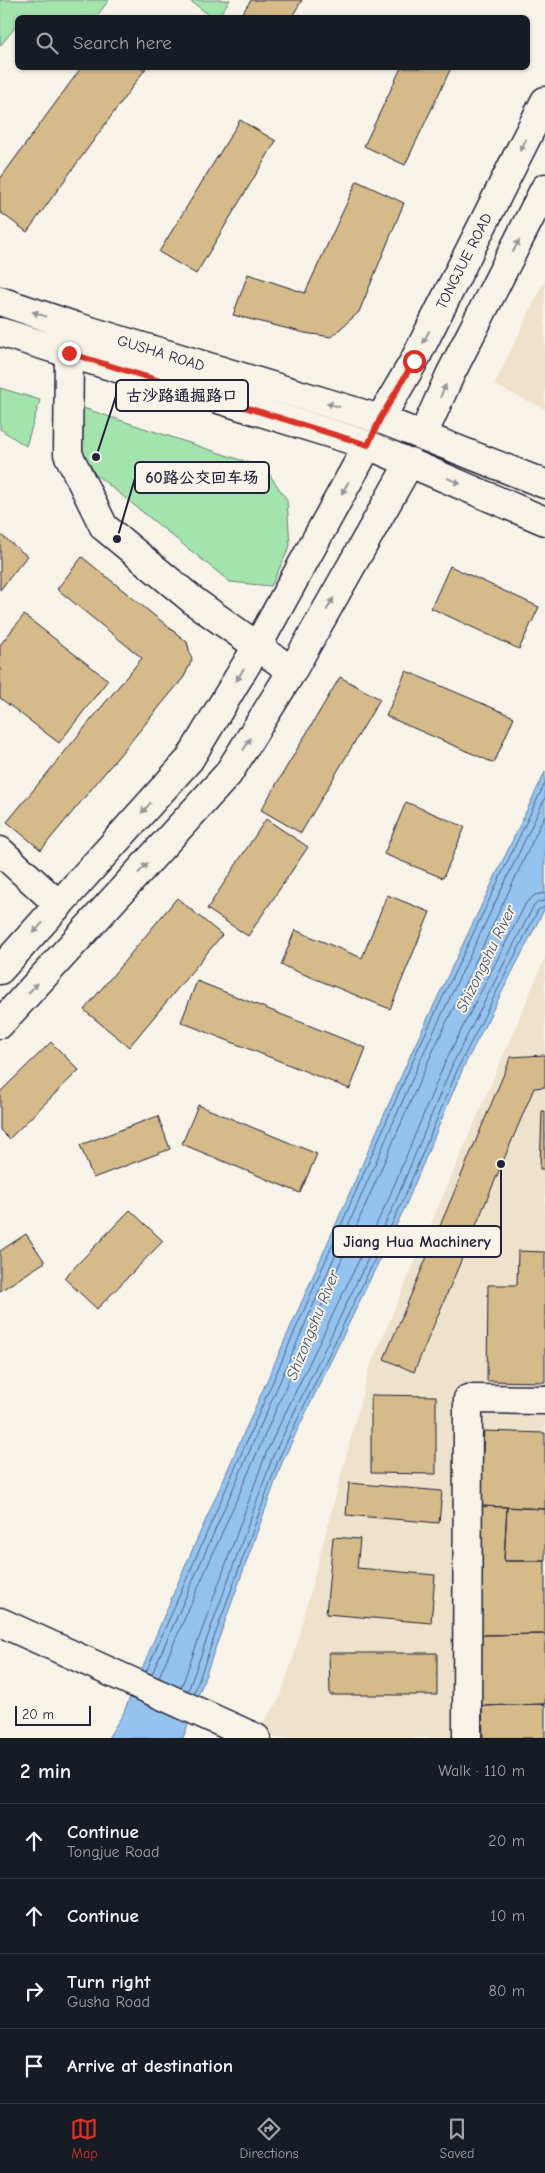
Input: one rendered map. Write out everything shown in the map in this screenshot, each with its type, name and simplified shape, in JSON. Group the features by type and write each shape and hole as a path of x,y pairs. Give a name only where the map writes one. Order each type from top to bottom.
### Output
{"main road":[{"name":"TONGJUE ROAD","path":"0,970 189,760 258,645 368,445 380,419 414,361 545,101"},
{"path":"0,1024 228,774 292,671 410,462 450,375 545,188"},
{"name":"GUSHA ROAD","path":"0,301 77,327 380,419 423,435"},
{"path":"77,327 69,353 68,454 104,527 195,602 292,671"},
{"name":"GUSHA ROAD","path":"0,332 368,445 410,462"},
{"path":"423,435 545,484"},
{"path":"410,462 545,521"},
{"path":"0,851 59,905"},
{"path":"467,1738 468,1399 545,1400"},
{"path":"0,1622 256,1738"}],"shaded area":[{"path":"545,280 545,409 494,385"},
{"path":"545,958 545,1738 253,1737 279,1700 293,1658 369,1369"}],"green space":[{"path":"0,0 109,0 98,15 15,15 15,27 0,46"},
{"path":"189,0 230,0 219,15 209,15"},
{"path":"0,388 40,400 26,446 0,429"},
{"path":"71,404 265,468 287,500 290,546 271,586 230,582 64,449"}],"water":[{"name":"Shizongshu River","path":"545,772 545,908 463,1068 405,1207 283,1460 183,1738 108,1738 123,1714 180,1578 414,1047"}],"building":[{"path":"251,0 302,0 293,15 241,15"},
{"path":"80,70 145,70 27,232 0,212 0,179"},
{"path":"400,70 450,70 405,165 364,146"},
{"path":"240,120 276,141 196,274 159,252"},
{"path":"357,181 404,203 359,312 331,337 305,333 233,315 248,274 305,293"},
{"path":"0,534 27,556 0,590"},
{"path":"82,557 187,642 192,660 184,677 41,850 7,822 142,658 57,589"},
{"path":"450,566 539,607 519,649 431,608"},
{"path":"24,615 108,680 59,743 0,698 0,645"},
{"path":"406,671 514,717 494,763 386,716"},
{"path":"340,677 380,699 301,833 261,810"},
{"path":"406,802 465,827 443,878 384,854"},
{"path":"266,819 308,847 248,936 207,909"},
{"path":"387,895 430,912 390,1009 281,965 295,930 362,958"},
{"path":"177,898 222,935 129,1047 84,1010"},
{"path":"197,981 366,1048 350,1089 181,1022"},
{"path":"51,1042 79,1070 9,1139 0,1130 0,1092"},
{"path":"545,1055 545,1087 534,1088 414,1372 384,1359 511,1057"},
{"path":"198,1105 317,1154 300,1193 182,1144"},
{"path":"542,1111 545,1111 545,1169 540,1169"},
{"path":"158,1116 170,1149 93,1178 80,1145"},
{"path":"130,1210 163,1241 97,1309 64,1278"},
{"path":"26,1234 45,1262 0,1291 0,1251"},
{"path":"518,1251 545,1252 545,1382 487,1381 488,1285 517,1285"},
{"path":"371,1395 436,1396 436,1474 371,1473"},
{"path":"484,1431 545,1433 545,1509 480,1506"},
{"path":"349,1483 442,1491 439,1523 346,1515"},
{"path":"480,1506 507,1507 504,1561 545,1561 545,1634 480,1635"},
{"path":"507,1507 545,1509 545,1561 504,1561"},
{"path":"333,1537 360,1539 357,1568 435,1575 431,1623 326,1614"},
{"path":"545,1634 545,1704 482,1706 480,1635"},
{"path":"329,1653 437,1653 437,1695 330,1695"},
{"path":"545,1704 545,1738 483,1738 482,1706"}],"place":[{"name":"古沙路通掘路口","path":"96,457"},
{"name":"60路公交回车场","path":"117,539"},
{"name":"Jiang Hua Machinery","path":"501,1164"}],"route":[{"path":"69,353 368,445 380,419 414,361"}]}
